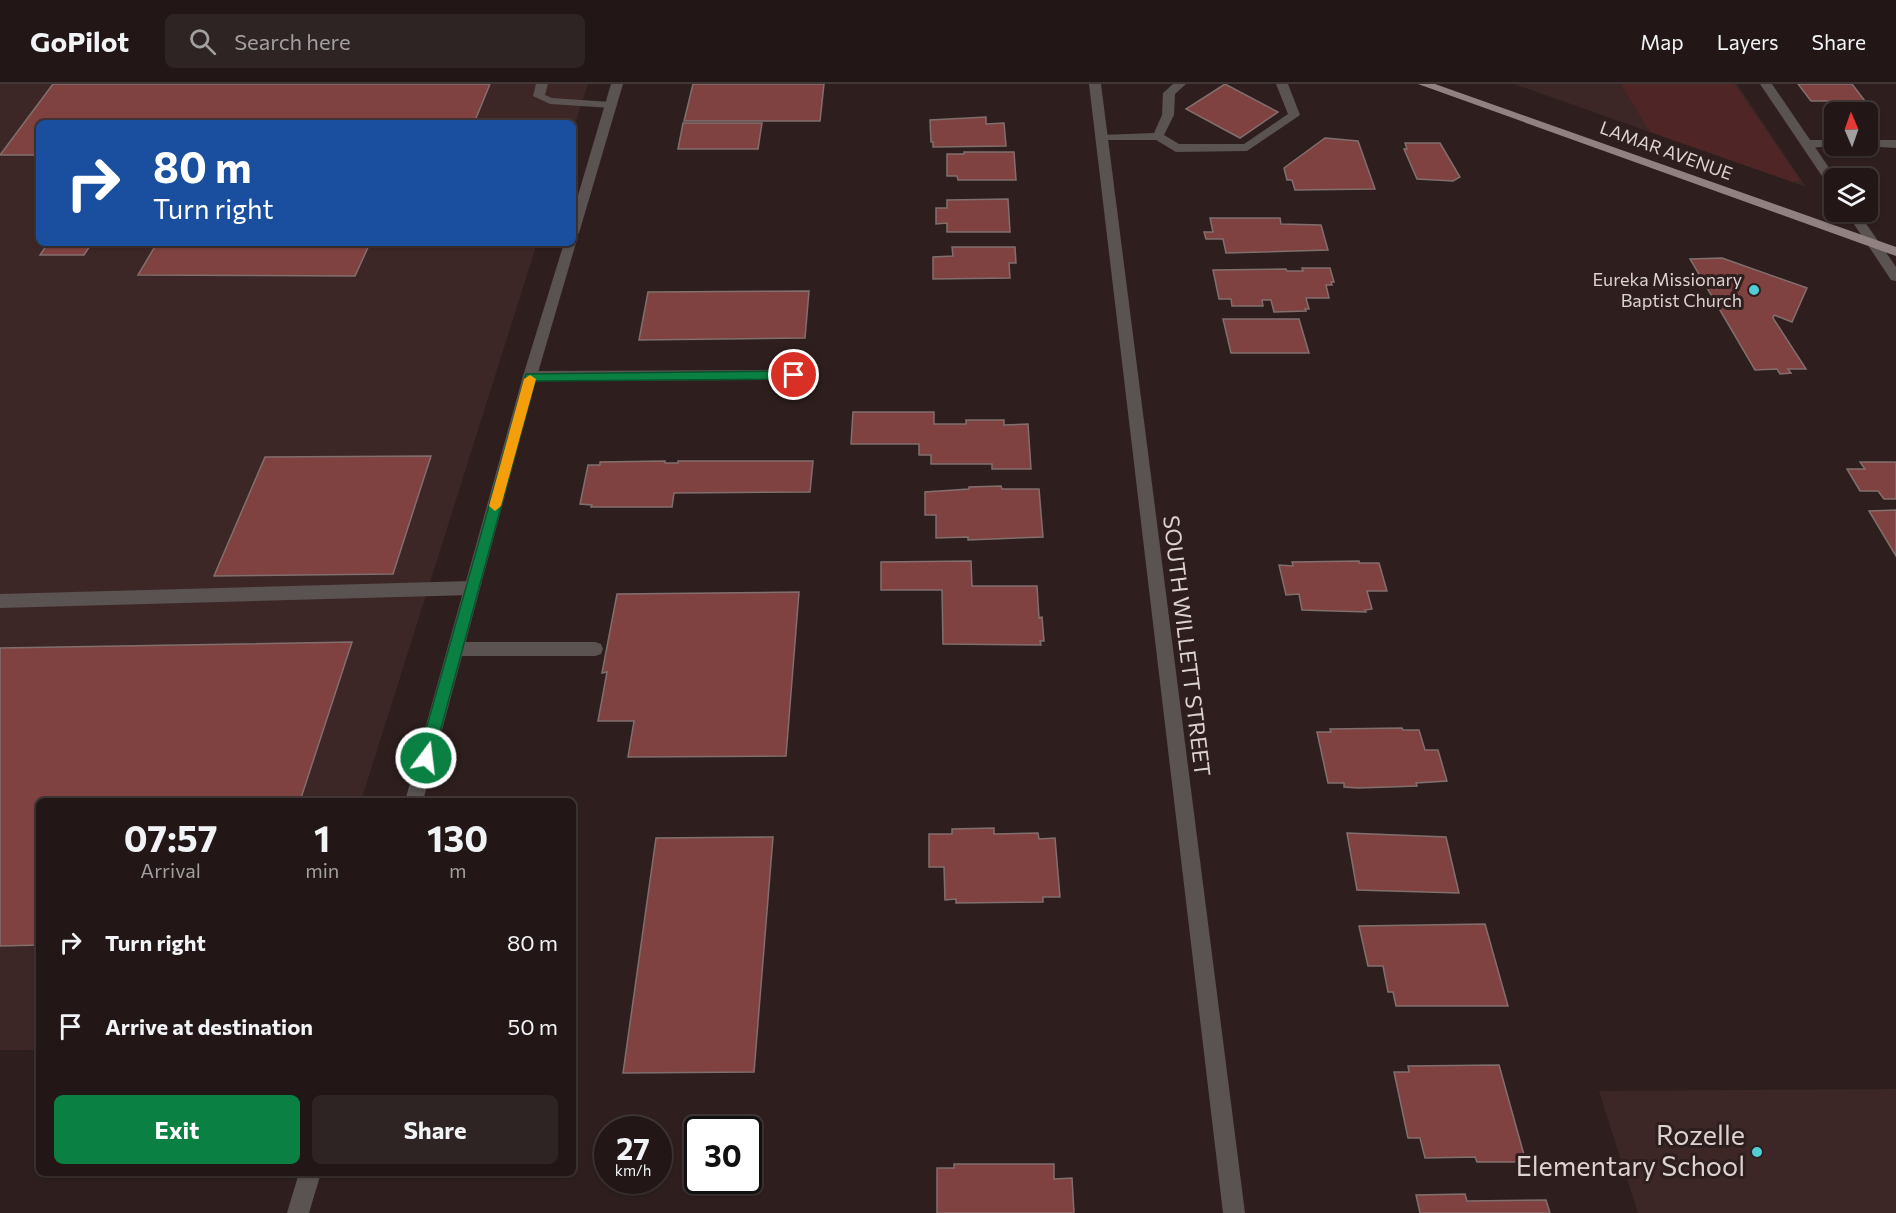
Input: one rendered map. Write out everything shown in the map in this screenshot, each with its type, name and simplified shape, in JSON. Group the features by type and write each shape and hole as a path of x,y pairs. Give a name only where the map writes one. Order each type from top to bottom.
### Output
{"main road":[{"name":"LAMAR AVENUE","path":"1424,84 1896,252"}],"street":[{"path":"542,84 539,96 550,101 611,105"},
{"path":"576,223 617,84"},
{"name":"SOUTH WILLETT STREET","path":"1095,84 1234,1213"},
{"path":"1158,136 1168,115 1169,93 1180,84"},
{"path":"1101,138 1158,136 1176,148 1247,147 1294,116 1282,84"},
{"path":"1766,84 1824,169"},
{"path":"1808,144 1824,144"},
{"path":"1878,144 1896,144"},
{"path":"1858,222 1896,277"},
{"path":"415,798 530,376 569,246"},
{"path":"530,376 794,375"},
{"path":"0,601 472,588"},
{"path":"456,649 595,649"},
{"path":"298,1213 309,1176"}],"shaded area":[{"path":"0,84 588,84 576,121 36,120 36,246 536,246 362,798 36,798 36,1050 0,1050"},
{"path":"1514,84 1737,84 1806,187"},
{"path":"1621,84 1734,84 1800,180 1793,182 1650,132"},
{"name":"Rozelle Elementary School","path":"1896,1089 1896,1213 1638,1213 1599,1091"}],"building":[{"path":"53,84 490,84 475,120 36,120 36,155 0,155"},
{"path":"693,84 824,84 820,121 684,121"},
{"path":"1225,84 1278,112 1240,138 1186,109"},
{"path":"1798,84 1852,84 1865,101 1811,101"},
{"path":"986,117 986,124 1004,123 1006,146 933,147 930,120"},
{"path":"683,123 762,123 758,149 678,149"},
{"path":"1325,138 1358,141 1375,189 1295,190 1292,180 1287,180 1284,168"},
{"path":"1405,143 1440,143 1460,177 1453,181 1417,179 1404,149 1407,149"},
{"path":"964,152 1014,152 1016,180 958,180 957,176 947,176 947,154 964,154"},
{"path":"1008,199 1010,232 947,232 947,223 936,224 936,208 947,208 947,200"},
{"path":"1210,218 1280,218 1281,224 1321,225 1328,250 1226,253 1223,239 1206,239 1204,232 1213,232"},
{"path":"46,246 90,246 84,255 40,255"},
{"path":"155,246 369,246 355,276 138,275"},
{"path":"952,247 1015,247 1016,263 1009,263 1010,278 933,279 933,257 953,256"},
{"path":"1722,258 1807,288 1792,322 1774,315 1773,318 1806,369 1788,369 1791,373 1780,374 1777,369 1755,370 1690,259"},
{"path":"1302,268 1330,268 1334,282 1331,282 1332,285 1326,285 1329,298 1306,298 1309,309 1305,309 1306,311 1274,312 1271,300 1262,300 1263,306 1232,306 1231,299 1219,299 1213,270 1286,269 1287,271 1303,271"},
{"path":"809,291 805,338 639,340 648,292"},
{"path":"1223,319 1299,319 1309,353 1231,353"},
{"path":"853,412 934,412 934,424 966,424 966,420 1004,420 1004,425 1028,424 1031,469 992,469 992,464 931,464 931,455 919,455 919,444 851,444"},
{"path":"431,456 393,574 214,576 265,457"},
{"path":"665,461 665,463 678,463 678,461 813,461 810,492 674,493 672,507 591,507 592,505 580,504 588,465 600,465 600,462"},
{"path":"1860,462 1896,462 1896,499 1884,499 1878,491 1860,491 1847,469 1865,469"},
{"path":"1001,486 1002,489 1039,489 1043,537 968,540 968,537 936,538 936,515 925,515 925,492"},
{"path":"1896,510 1896,556 1869,511"},
{"path":"971,561 972,586 1037,586 1039,618 1042,617 1044,641 1040,641 1041,645 943,644 942,590 881,590 881,562"},
{"path":"1359,561 1359,563 1379,563 1387,591 1367,591 1372,609 1365,610 1366,612 1302,610 1299,594 1286,595 1279,565 1293,566 1292,562"},
{"path":"799,592 786,756 628,757 634,721 598,721 607,672 602,673 617,594"},
{"path":"352,642 301,798 36,798 36,945 0,946 0,648"},
{"path":"1402,728 1403,730 1419,730 1425,750 1438,750 1447,781 1416,783 1417,786 1358,788 1344,787 1344,783 1328,783 1317,732 1331,732 1330,729"},
{"path":"994,828 994,834 1038,833 1039,839 1055,838 1060,897 1043,897 1043,902 956,903 956,899 945,900 944,867 929,867 929,834 952,834 952,829"},
{"path":"1347,833 1446,837 1459,893 1357,890"},
{"path":"773,837 754,1072 623,1073 656,838"},
{"path":"1485,924 1508,1006 1396,1006 1393,992 1388,992 1383,966 1368,966 1359,926"},
{"path":"1499,1065 1524,1155 1517,1156 1518,1162 1477,1162 1475,1157 1425,1158 1420,1138 1408,1138 1394,1072 1409,1072 1408,1066"},
{"path":"954,1164 1054,1164 1054,1179 1072,1178 1074,1213 937,1213 937,1168 954,1168"},
{"path":"1465,1194 1467,1201 1546,1200 1550,1213 1420,1213 1416,1195"}],"slow traffic":[{"path":"495,506 530,379"}],"place":[{"name":"Eureka Missionary Baptist Church","path":"1754,290"},
{"name":"Rozelle Elementary School","path":"1757,1152"}],"route":[{"path":"426,758 530,376 794,375"}]}
